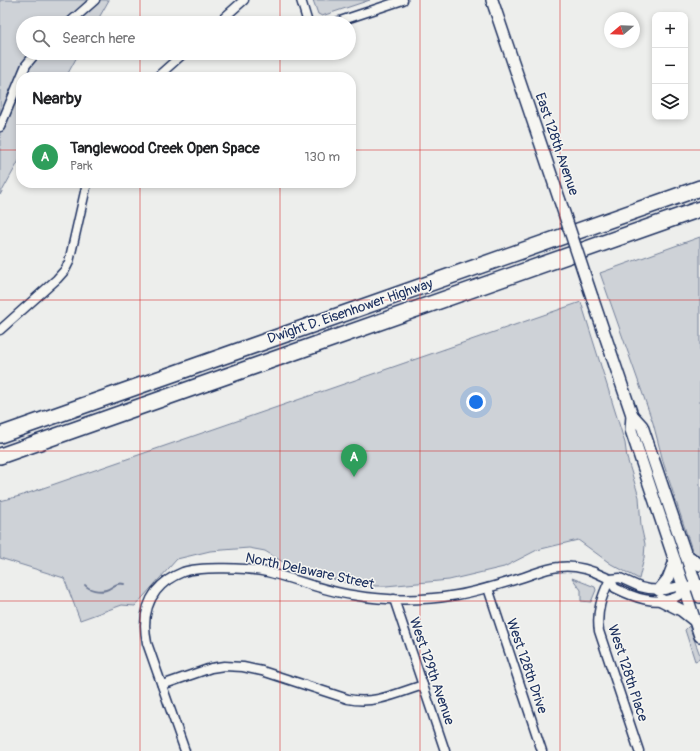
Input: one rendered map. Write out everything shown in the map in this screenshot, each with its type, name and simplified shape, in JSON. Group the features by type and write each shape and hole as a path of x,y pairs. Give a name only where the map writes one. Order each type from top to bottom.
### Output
{"highway":[{"name":"Dwight D. Eisenhower Highway","path":"0,435 700,188"},
{"path":"0,446 700,201"},
{"path":"0,456 700,209"},
{"name":"Dwight D. Eisenhower Highway","path":"0,464 700,219"}],"main road":[{"path":"486,0 502,26"},
{"name":"East 128th Avenue","path":"492,0 632,415"},
{"path":"632,415 642,426 685,554 698,584 700,597"},
{"path":"632,415 631,430 700,636"},
{"path":"685,554 700,565"},
{"path":"675,561 660,595 695,621"}],"street":[{"path":"77,16 95,0"},
{"path":"226,16 244,0"},
{"path":"301,0 306,16"},
{"path":"355,16 400,1"},
{"path":"23,72 30,60"},
{"path":"163,72 176,60"},
{"path":"0,127 16,89"},
{"path":"0,330 65,270 70,256 86,188"},
{"name":"North Delaware Street","path":"162,685 146,643 144,630 146,613 152,598 163,584 183,572 198,569 241,569 267,572 317,588 350,595 394,599 443,597 488,588 560,567 585,568 610,580 615,588 629,595 646,600 676,587 684,589 698,584"},
{"name":"North Delaware Street","path":"610,580 620,578 660,595"},
{"name":"West 128th Place","path":"610,580 599,610 599,631 639,751"},
{"name":"West 128th Drive","path":"488,588 542,751"},
{"name":"West 129th Avenue","path":"394,599 445,751"},
{"path":"185,751 162,685 205,670 231,666 255,669 348,699 359,701 378,700 423,685"}],"shaded area":[{"path":"0,0 109,0 100,16 16,16 16,60 75,60 69,72 16,72 16,166 0,195"},
{"path":"313,0 370,0 322,16 318,14"},
{"path":"700,237 700,560 692,550 664,465 653,423 600,273"},
{"path":"581,302 625,443 627,458 639,497 641,526 645,544 644,558 639,579 611,564 578,540 537,550 504,567 449,580 386,586 359,586 301,570 283,562 265,551 249,548 210,551 177,559 135,606 122,605 80,620 64,578 0,558 0,501 20,496"},
{"path":"572,578 595,587 596,590 591,602 581,601 581,590"},
{"path":"689,626 700,655 700,659 695,661 685,630"}],"waterway":[{"path":"85,585 94,590 100,591 106,590 118,584 124,584"}],"place":[{"name":"Tanglewood Creek Open Space","path":"354,477"}]}
